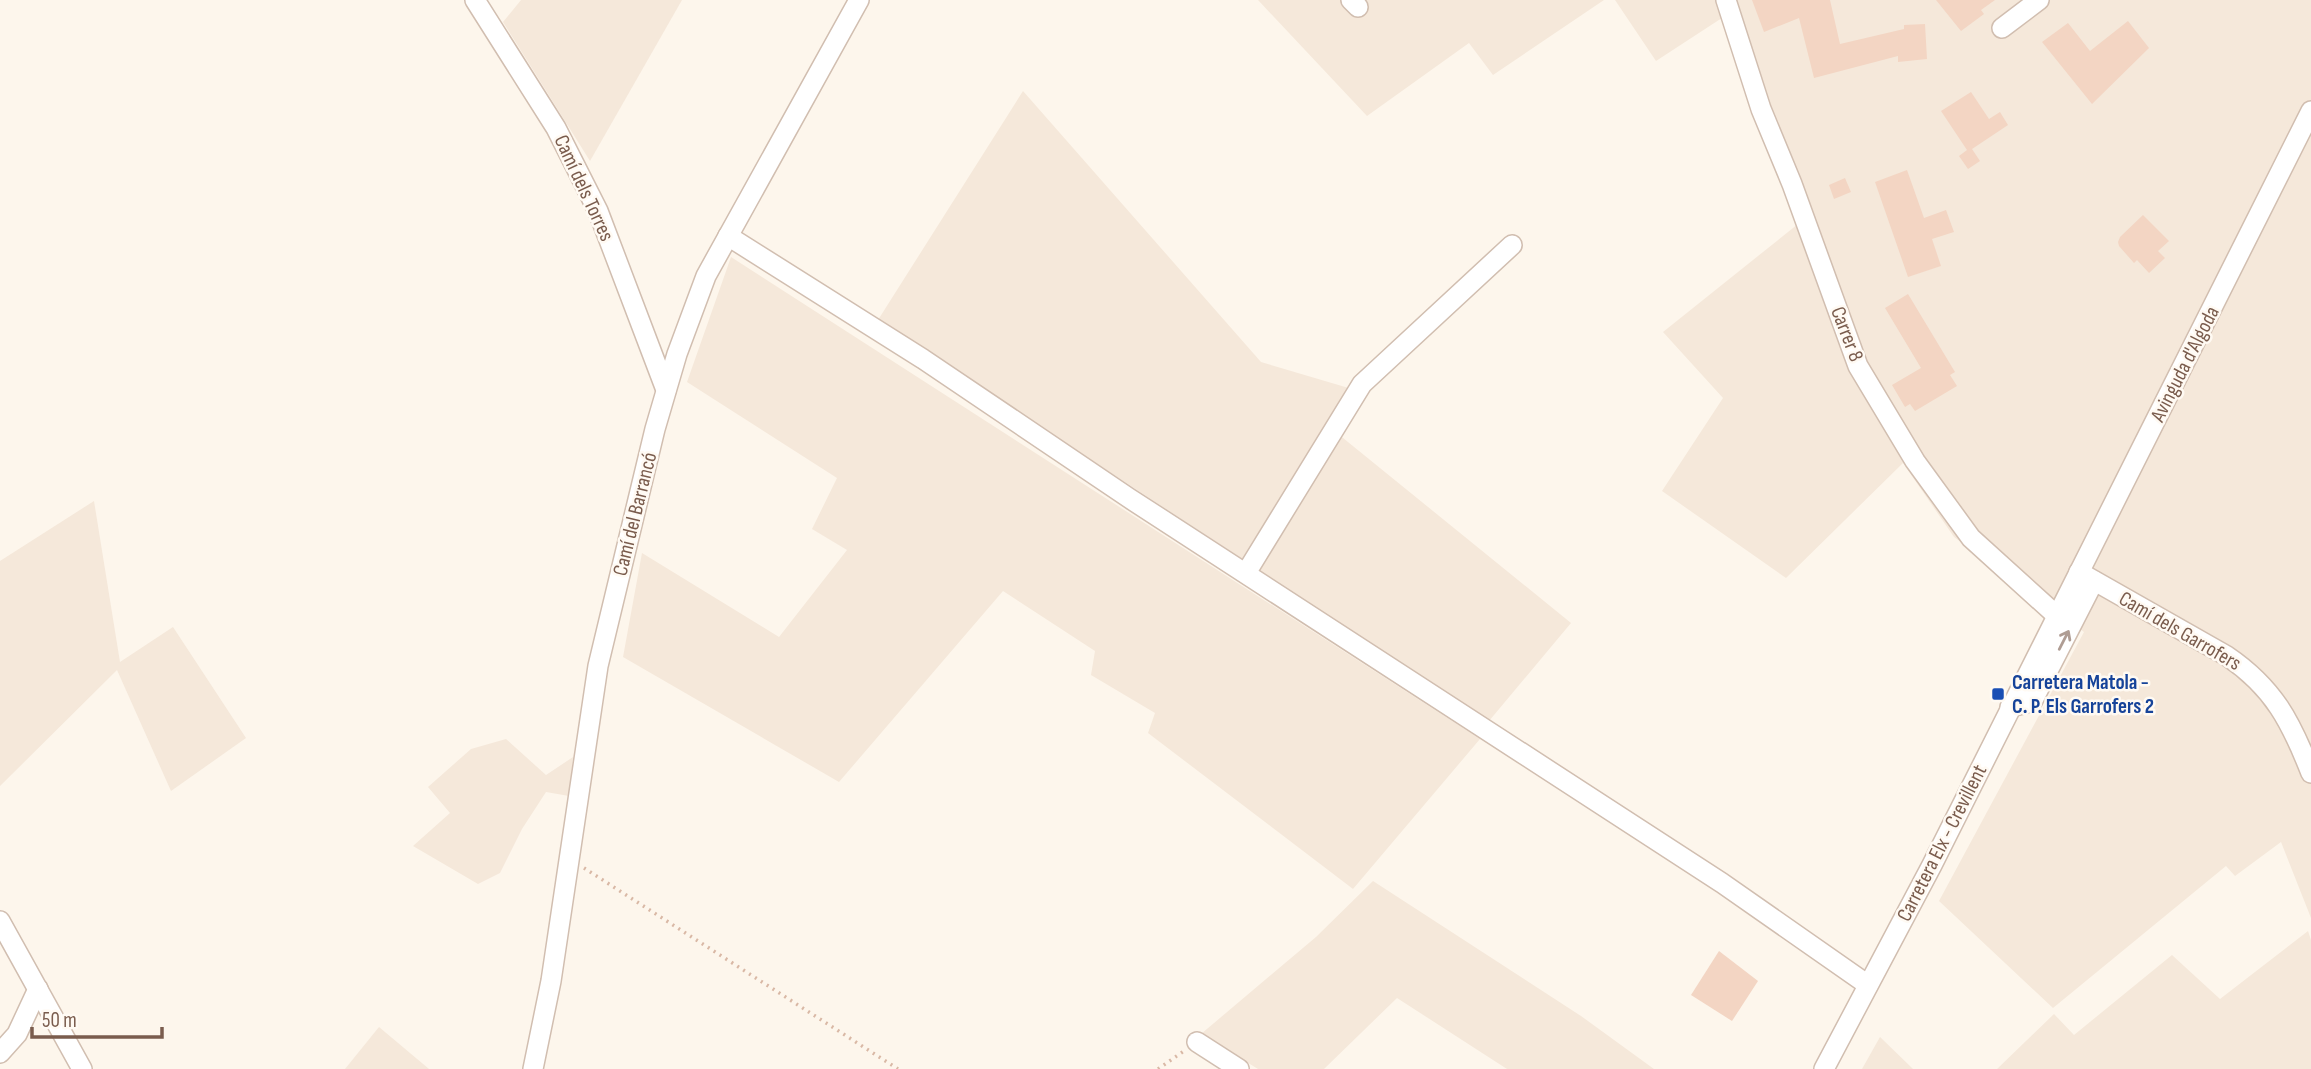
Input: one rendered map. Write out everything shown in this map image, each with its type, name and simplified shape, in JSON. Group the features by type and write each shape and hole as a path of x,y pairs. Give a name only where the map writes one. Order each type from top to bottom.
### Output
{"street":[{"name":"Camí dels Torres","path":"475,0 556,128 598,211 666,390"},
{"name":"Camí del Barrancó","path":"533,1069 549,993 598,666 666,390 706,276 859,0"},
{"name":"Carrer 8","path":"1727,0 1761,108 1792,184 1858,366 1915,461 1971,538 2056,615"},
{"path":"2002,28 2039,0"},
{"name":"Avinguda d'Algoda","path":"2056,615 2087,577 2311,111"},
{"path":"728,236 923,359 1129,498 1722,883 1868,985"},
{"path":"1246,573 1362,384 1513,245"},
{"path":"2010,707 2032,702 2087,577"},
{"name":"Camí dels Garrofers","path":"2087,577 2248,670 2283,710 2311,773"},
{"name":"Carretera Elx - Crevillent","path":"1824,1069 1932,865 2056,615"},
{"path":"0,921 82,1069"},
{"path":"0,1052 17,1034 37,989"},
{"path":"1197,1042 1239,1069"}],"path":[{"path":"569,858 898,1069"},
{"path":"1158,1069 1197,1042"}],"shaded area":[{"path":"521,0 682,0 590,161 503,22"},
{"path":"1258,0 1604,0 1493,75 1469,43 1367,116"},
{"path":"1615,0 2311,0 2311,918 2281,842 2235,876 2226,866 2053,1008 1939,901 2084,632 1954,537 1903,463 1786,578 1662,491 1723,398 1663,332 1798,224 1725,16 1656,61"},
{"path":"1023,91 1261,362 1352,389 1327,425 1571,623 1489,721 878,320"},
{"path":"731,257 1480,739 1353,889 1148,733 1155,713 1091,675 1095,651 1003,591 839,782 623,657 642,553 779,637 847,550 812,529 837,478 687,382"},
{"path":"94,501 120,662 173,627 246,738 171,791 117,670 0,786 0,561"},
{"path":"506,739 546,775 573,757 569,796 546,792 522,829 500,873 478,884 413,846 450,813 428,787 471,749"},
{"path":"1373,881 1581,1016 1654,1069 1507,1069 1397,998 1324,1069 1258,1069 1201,1034 1316,937"},
{"path":"2308,931 2311,940 2311,1069 1997,1069 2054,1014 2074,1035 2172,955 2220,999"},
{"path":"379,1027 429,1069 345,1069"},
{"path":"1880,1037 1913,1069 1862,1069"}],"building":[{"path":"1752,0 1830,0 1840,44 1904,29 1904,25 1925,24 1927,59 1898,62 1898,56 1814,78 1799,18 1764,32"},
{"path":"1936,0 1995,0 1981,10 1984,14 1961,31"},
{"path":"2128,21 2149,48 2092,104 2042,42 2068,23 2090,51"},
{"path":"1971,92 1989,119 2000,112 2008,125 1972,149 1980,161 1968,169 1959,156 1967,150 1941,111"},
{"path":"1907,170 1924,218 1946,210 1954,232 1932,239 1941,266 1908,277 1875,182"},
{"path":"1845,178 1851,192 1834,199 1829,185"},
{"path":"2143,215 2169,241 2158,251 2165,258 2149,273 2137,260 2134,263 2118,242"},
{"path":"1908,294 1955,372 1950,375 1957,386 1915,411 1910,404 1905,407 1892,385 1921,368 1885,308"},
{"path":"1719,951 1758,981 1732,1021 1691,995"}],"place":[{"name":"Carretera Matola - C. P. Els Garrofers 2","path":"1998,694"}]}
